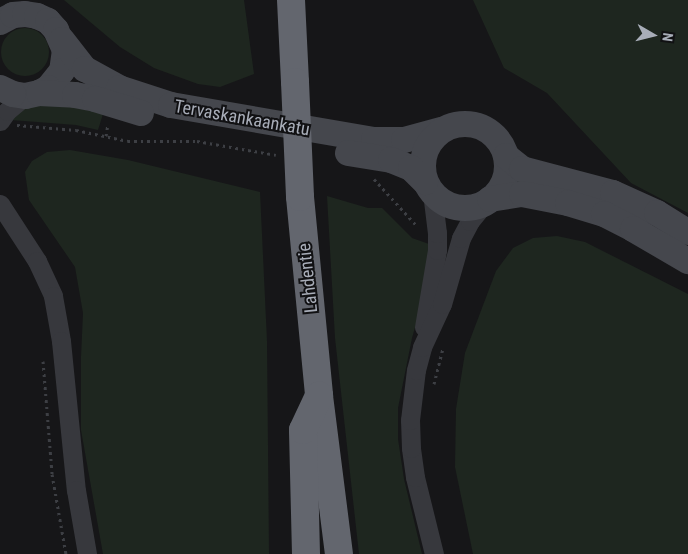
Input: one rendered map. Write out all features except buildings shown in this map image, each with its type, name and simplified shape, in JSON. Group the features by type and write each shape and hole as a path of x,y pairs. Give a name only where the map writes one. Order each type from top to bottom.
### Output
{"highway":[{"name":"Lahdentie","path":"291,0 300,197 320,396 339,554"},
{"path":"306,554 303,430 320,396"}],"street":[{"name":"Tervaskankaankatu","path":"4,16 25,14 37,16 48,21 85,69 120,88 171,105 374,140 404,140 442,130"},
{"path":"6,123 7,111 56,80 62,71 65,50 62,40"},
{"name":"Tervaskankaankatu","path":"0,88 13,94 75,95 183,123 391,160 411,168 429,188"},
{"path":"422,348 442,304 461,238 470,221 487,202 499,193 506,179 508,164 506,156 496,137 485,128 463,124 442,130 432,139 424,152 422,167 429,188 437,233 437,250 413,395 411,448 415,478 434,554"},
{"path":"506,156 522,168 613,193 657,213 688,232"},
{"path":"429,188 445,204 459,209 474,208 487,202 522,194 540,196 577,206 604,214 633,228 688,262"},
{"path":"0,204 37,261 53,296 61,341 76,490 87,554"}],"path":[{"path":"106,136 108,120"},
{"path":"6,123 76,130 148,142 197,142 262,153"},
{"path":"369,176 406,216 422,228"},
{"path":"434,386 445,342"},
{"path":"44,352 44,385 52,474 66,554"}],"shaded area":[{"path":"64,0 244,0 254,74 220,87 198,84 154,68 120,47"},
{"path":"473,0 688,0 688,213 631,183 547,93 504,68"},
{"path":"20,28 30,28 42,35 49,47 49,57 42,69 30,76 20,76 12,72 5,65 1,57 1,47 5,39 12,32"},
{"path":"45,100 103,114 98,130 76,125 11,120 25,107"},
{"path":"70,150 128,160 260,192 267,341 269,554 103,554 81,430 83,313 75,267 29,200 25,172 32,161 47,152"},
{"path":"327,196 368,208 382,208 412,238 429,244 425,292 412,338 398,408 398,439 404,479 422,554 359,554 335,338"},
{"path":"557,236 585,242 688,294 688,554 473,554 455,467 456,409 465,353 496,271 513,248 533,238"}]}
